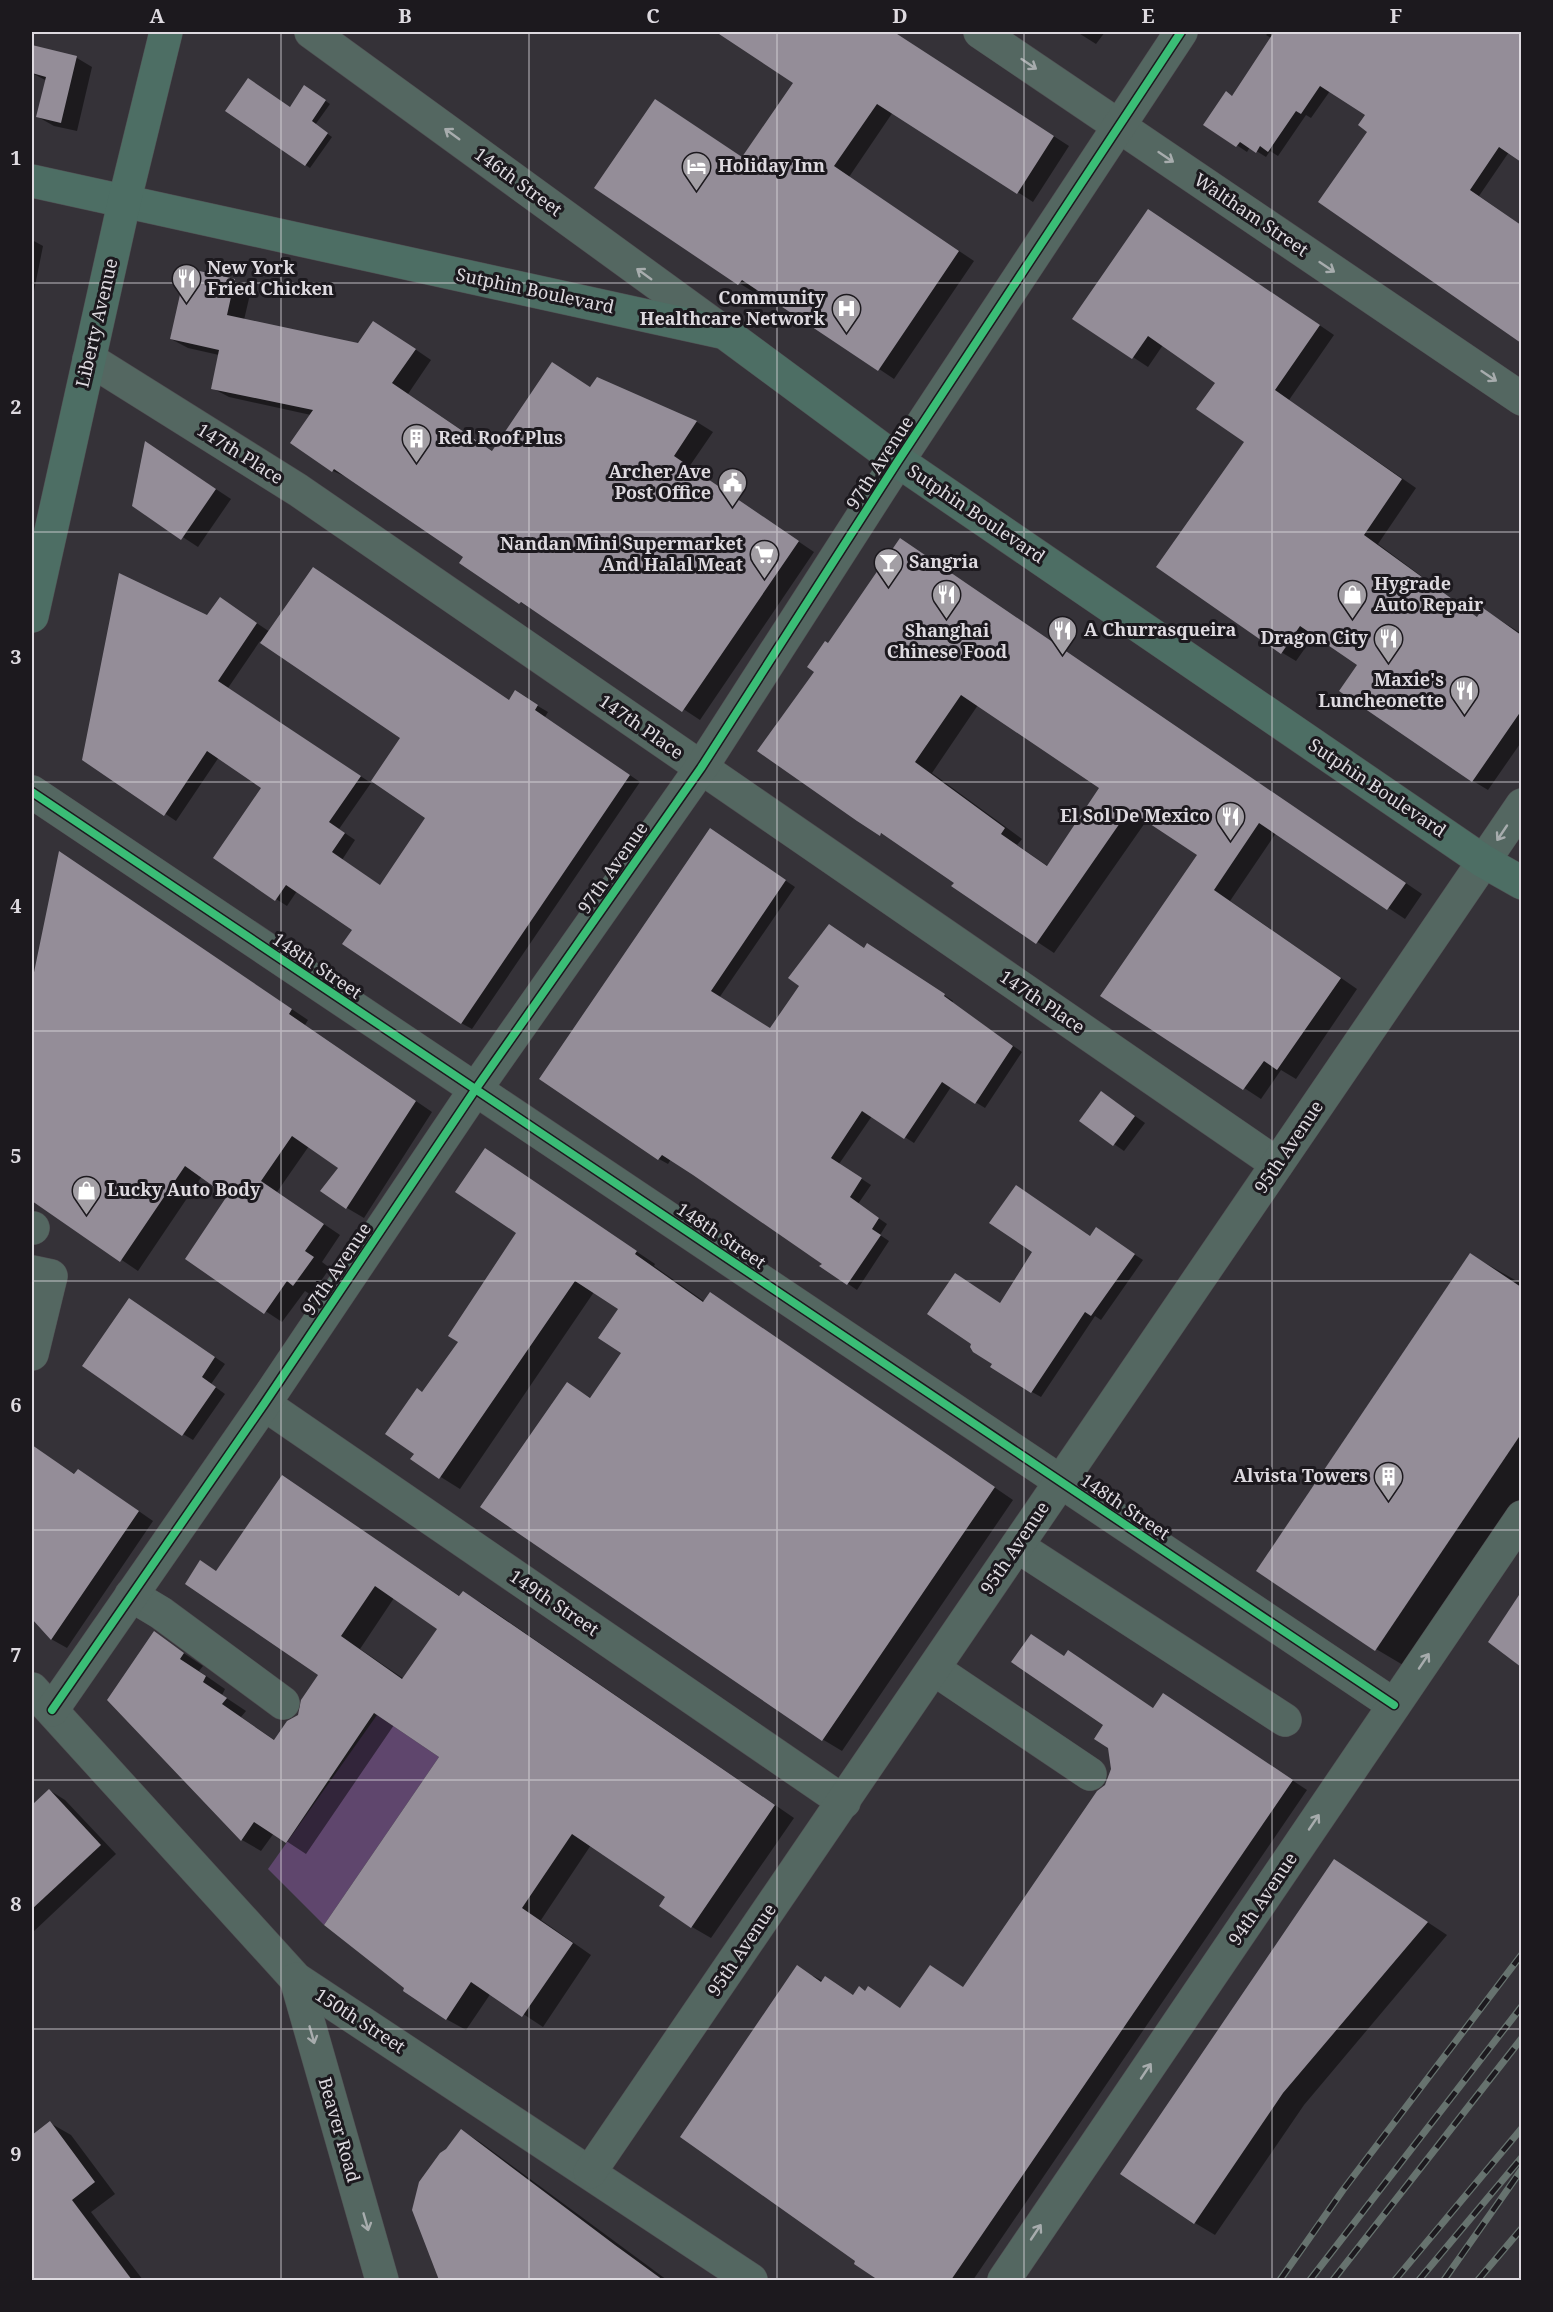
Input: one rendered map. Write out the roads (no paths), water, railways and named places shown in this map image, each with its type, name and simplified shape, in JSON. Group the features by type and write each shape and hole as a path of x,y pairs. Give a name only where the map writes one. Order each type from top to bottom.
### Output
{"main road":[{"name":"Liberty Avenue","path":"32,616 124,203 166,32"},
{"name":"Sutphin Boulevard","path":"32,181 725,333 898,461 1483,861 1521,883"}],"street":[{"name":"146th Street","path":"311,32 725,333"},
{"name":"Waltham Street","path":"980,32 1521,399"},
{"name":"97th Avenue","path":"42,1699 131,1595 264,1404 475,1090 701,768 898,461 1181,32"},
{"name":"147th Place","path":"89,359 298,490 1278,1164"},
{"name":"148th Street","path":"32,792 1394,1705"},
{"name":"95th Avenue","path":"590,2172 1521,805"},
{"path":"32,1354 37,1298"},
{"name":"149th Street","path":"264,1404 844,1802"},
{"name":"94th Avenue","path":"1004,2280 1521,1517"},
{"path":"1017,1546 1285,1720"},
{"path":"131,1595 161,1613 283,1703"},
{"path":"934,1669 1090,1774"},
{"name":"150th Street","path":"42,1699 296,1979 751,2280"},
{"name":"Beaver Road","path":"296,1979 382,2280"}],"railway":[{"path":"1280,2280 1343,2190 1522,1954"},
{"path":"1310,2280 1522,2006"},
{"path":"1333,2280 1522,2038"},
{"path":"1395,2280 1522,2128"},
{"path":"1419,2280 1522,2157"},
{"path":"1444,2280 1522,2169"},
{"path":"1478,2280 1522,2228"}],"place":[{"name":"Holiday Inn","path":"697,192"},
{"name":"New York Fried Chicken","path":"186,304"},
{"name":"Community Healthcare Network","path":"846,334"},
{"name":"Red Roof Plus","path":"417,464"},
{"name":"Archer Ave Post Office","path":"732,508"},
{"name":"Nandan Mini Supermarket And Halal Meat","path":"764,580"},
{"name":"Sangria","path":"888,588"},
{"name":"Shanghai Chinese Food","path":"947,620"},
{"name":"Hygrade Auto Repair","path":"1353,620"},
{"name":"A Churrasqueira","path":"1063,656"},
{"name":"Dragon City","path":"1389,664"},
{"name":"Maxie's Luncheonette","path":"1465,716"},
{"name":"El Sol De Mexico","path":"1231,842"},
{"name":"Lucky Auto Body","path":"86,1216"},
{"name":"Alvista Towers","path":"1389,1502"}]}
